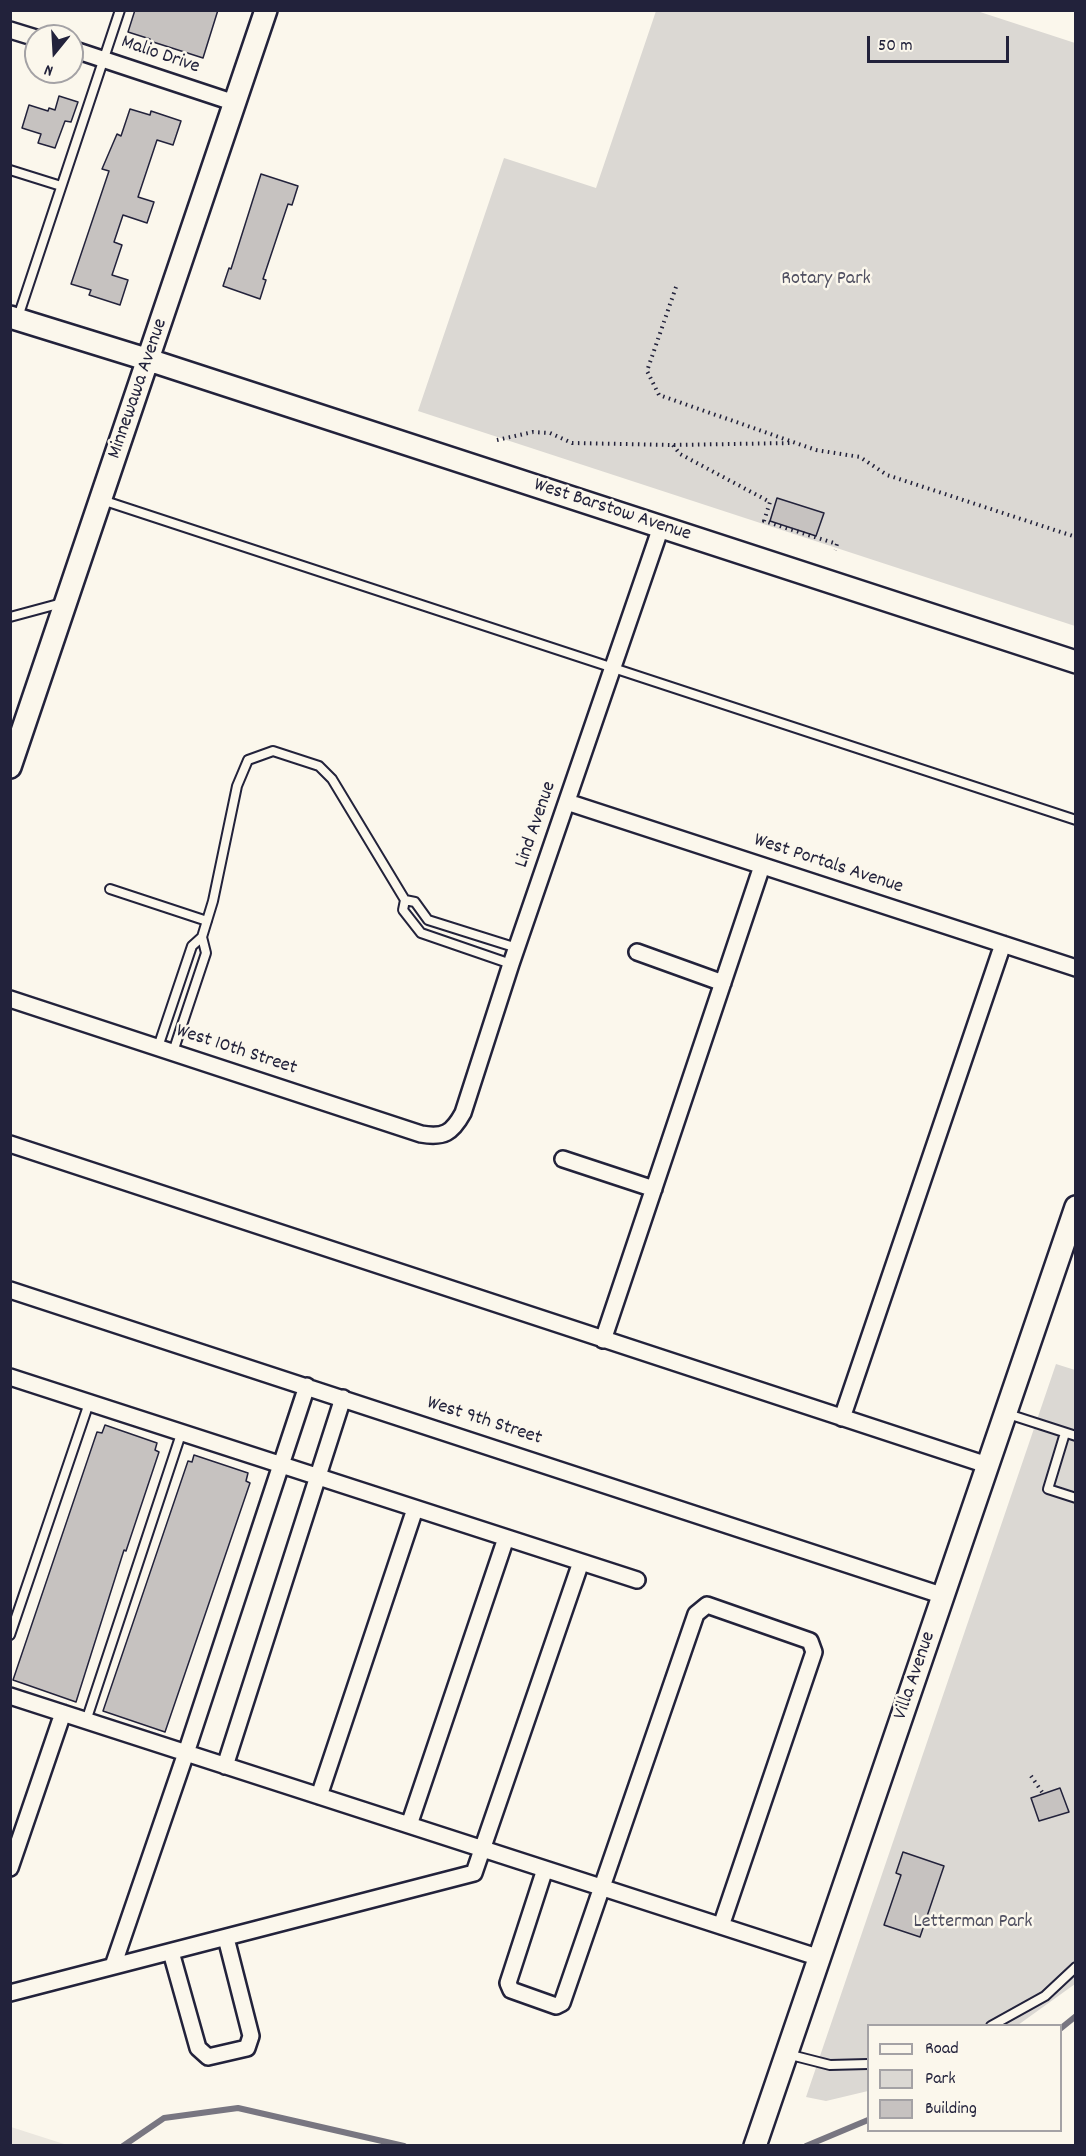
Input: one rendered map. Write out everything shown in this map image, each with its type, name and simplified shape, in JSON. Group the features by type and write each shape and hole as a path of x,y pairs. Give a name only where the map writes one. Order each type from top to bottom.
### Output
{"main road":[{"name":"Minnewawa Avenue","path":"10,767 266,10"},
{"name":"West Barstow Avenue","path":"14,318 1076,662"},
{"name":"Villa Avenue","path":"758,2137 944,1596 1004,1412 1076,1207"}],"street":[{"name":"Malio Drive","path":"84,53 235,104"},
{"name":"Lind Avenue","path":"448,1132 456,1125 463,1113 516,948 661,527"},
{"name":"West Portals Avenue","path":"567,802 1076,968"},
{"path":"603,1340 762,866"},
{"path":"842,1418 1003,944"},
{"path":"637,952 723,982"},
{"name":"West 10th Street","path":"10,999 421,1134 435,1136 448,1132"},
{"path":"10,1144 987,1465"},
{"path":"563,1159 654,1189"},
{"name":"West 9th Street","path":"10,1290 944,1596"},
{"path":"10,1377 637,1580"},
{"path":"113,1966 307,1386"},
{"path":"225,1766 343,1398"},
{"path":"319,1796 415,1509"},
{"path":"409,1825 506,1538"},
{"path":"10,1993 474,1873 581,1562"},
{"path":"545,1869 508,1983 511,1990 556,2006 562,2003 696,1614 707,1605 810,1641 814,1652 721,1926"},
{"path":"10,1696 820,1958"},
{"path":"10,1868 63,1713"},
{"path":"171,1952 198,2048 208,2058 247,2048 251,2036 226,1938"}],"lane":[{"path":"14,318 120,10"},
{"path":"10,170 61,186"},
{"path":"102,500 1076,820"},
{"path":"10,617 67,602"},
{"path":"173,1052 206,952 202,938 213,901 237,786 248,760 273,751 319,766 332,778 405,900 403,910 421,933 511,964"},
{"path":"110,889 207,921"},
{"path":"405,900 415,902 428,920 516,948"},
{"path":"158,1047 192,946 202,938"},
{"path":"10,1635 89,1403"},
{"path":"1004,1412 1076,1436"},
{"path":"1065,1433 1048,1489 1076,1498"},
{"path":"86,1721 181,1434"},
{"path":"993,2024 1045,1996 1076,1967"},
{"path":"786,2054 830,2065 867,2064"}],"path":[{"path":"676,287 647,371 659,395 816,450 860,457 887,475 1076,537"},
{"path":"497,440 532,432 550,433 572,443 672,445 796,443"},
{"path":"672,445 680,454 770,502 764,521 837,544 834,550"},
{"path":"1031,1776 1042,1792"}],"shaded area":[{"path":"11,2127 64,2144 11,2145"}],"green space":[{"name":"Rotary Park","path":"656,11 977,11 1075,43 1075,626 418,411 504,158 596,188"},
{"name":"Letterman Park","path":"1056,1364 1075,1370 1075,1984 1019,2024 867,2024 867,2091 826,2101 806,2097"}],"building":[{"path":"135,10 218,10 203,58 128,32"},
{"path":"59,96 78,102 71,122 65,121 55,148 38,143 41,134 22,128 29,105 48,111 49,108 55,110"},
{"path":"130,109 150,115 151,111 181,121 173,145 157,140 138,197 154,202 147,223 123,215 114,242 122,245 112,275 128,280 120,305 89,295 91,290 71,284 109,171 102,169 117,134 121,136"},
{"path":"261,174 298,186 292,205 288,204 263,279 266,280 260,299 223,286 229,268 231,269"},
{"path":"777,498 824,513 816,536 770,521"},
{"path":"105,1425 157,1443 155,1450 159,1452 126,1551 124,1550 76,1702 13,1680 97,1432 102,1433"},
{"path":"194,1455 248,1473 246,1481 250,1483 165,1732 103,1711 188,1461 192,1462"},
{"path":"1060,1788 1069,1812 1039,1821 1031,1798"},
{"path":"903,1852 944,1866 920,1937 884,1925 901,1875 896,1873"}],"waterway":[{"path":"1062,2027 1076,2016"},
{"path":"123,2146 164,2118 238,2108 404,2146"},
{"path":"806,2146 867,2120"}]}
